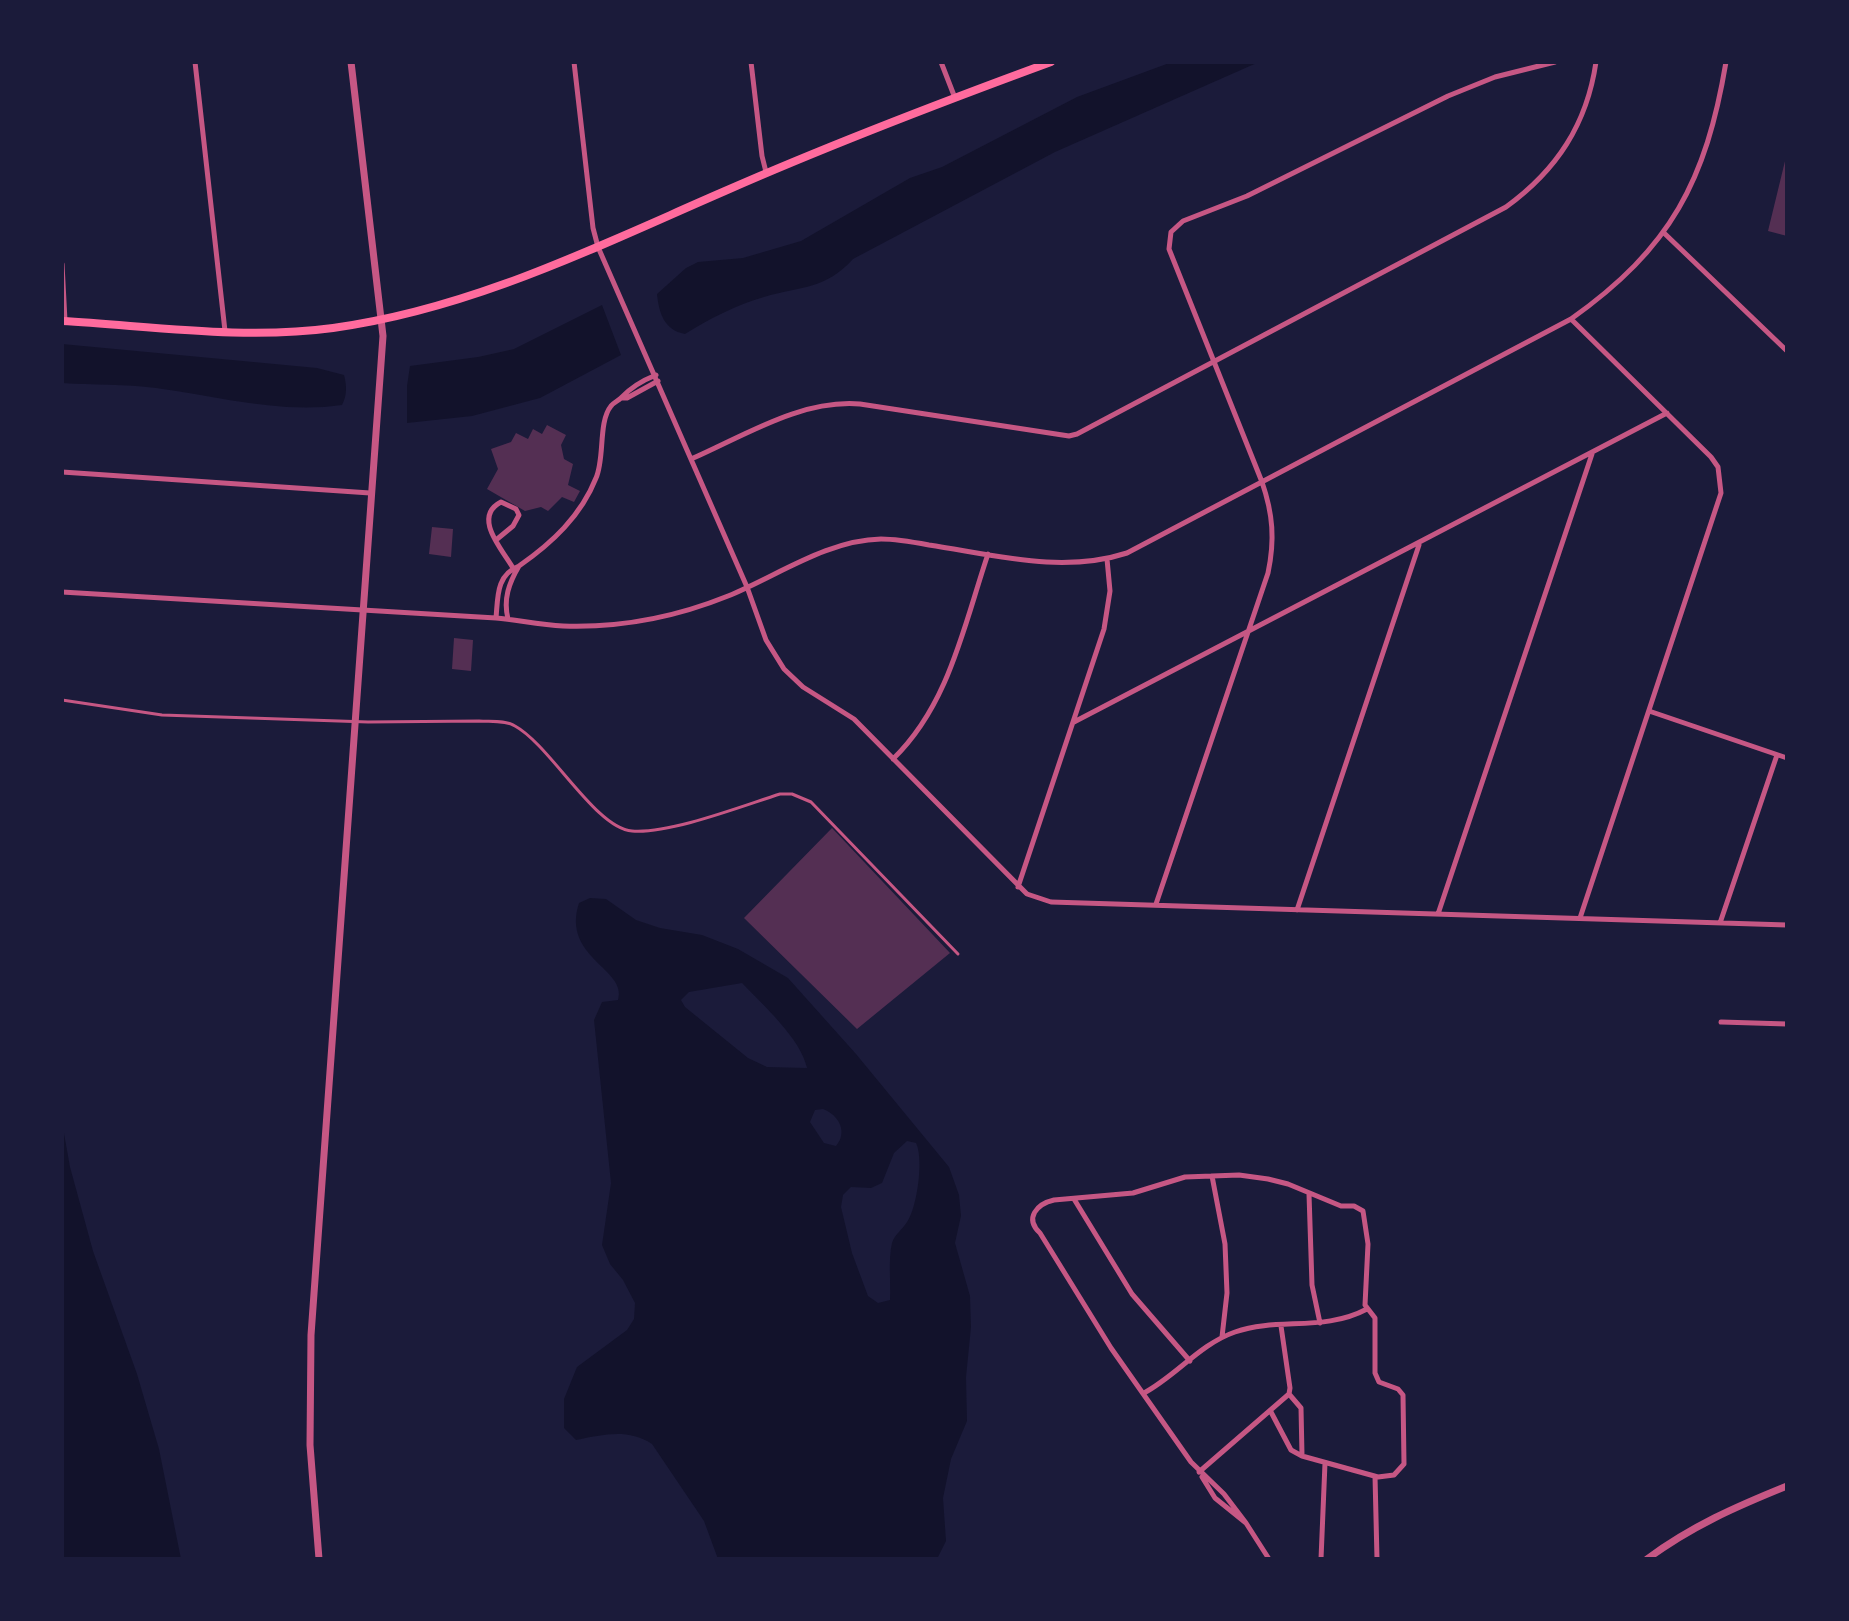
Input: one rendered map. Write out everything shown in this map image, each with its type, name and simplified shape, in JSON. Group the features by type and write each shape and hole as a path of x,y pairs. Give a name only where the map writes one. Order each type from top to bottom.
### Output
{"main road":[{"path":"63,321 225,331 299,331 382,318 530,276 767,173 1051,62"}],"street":[{"path":"195,62 225,331"},
{"path":"319,1559 310,1445 311,1335 382,318 351,62"},
{"path":"574,62 593,228 598,247 747,587 766,640 784,669 803,687 854,719 1018,887 1039,900 1051,902 1787,925"},
{"path":"751,62 762,156 767,173"},
{"path":"941,62 956,99"},
{"path":"1156,904 1268,573 1272,553 1272,512 1169,249 1171,232 1177,225 1302,170 1457,92 1513,72 1555,62"},
{"path":"691,459 811,407 831,404 860,404 1073,436 1475,225 1518,198 1549,170 1575,132 1591,93 1596,62"},
{"path":"62,592 496,618 563,626 627,623 666,617 863,540 902,541 1064,564 1107,559 1127,553 1571,319 1617,283 1663,232 1683,202 1709,144 1726,62"},
{"path":"1663,232 1787,351"},
{"path":"62,264 63,321"},
{"path":"1571,319 1718,467 1721,493 1580,919"},
{"path":"496,618 499,588 507,571 543,549 576,515 597,478 603,453 604,423 610,406 633,386 657,378"},
{"path":"1074,722 1667,413"},
{"path":"1438,914 1592,453"},
{"path":"62,472 370,493"},
{"path":"496,540 517,522 519,515 516,509 501,502 494,505 487,520 488,528 496,540 516,567"},
{"path":"1297,910 1419,544"},
{"path":"893,759 913,737 938,698 988,554"},
{"path":"1018,887 1108,613 1110,591 1107,559"},
{"path":"508,619 505,601 516,567"},
{"path":"1649,711 1787,758"},
{"path":"1720,923 1777,755"},
{"path":"1721,1022 1787,1024"},
{"path":"1269,1559 1246,1523 1215,1498 1111,1348 1032,1223 1034,1212 1046,1202 1133,1193 1185,1177 1239,1175 1268,1179 1363,1211 1368,1244 1365,1305 1375,1318 1375,1373 1382,1384 1402,1392 1405,1413 1404,1464 1394,1475 1375,1476 1302,1456 1291,1450 1271,1412"},
{"path":"1212,1176 1225,1244 1227,1293 1222,1338"},
{"path":"1309,1194 1312,1285 1320,1323"},
{"path":"1074,1199 1132,1294 1190,1361"},
{"path":"1144,1393 1202,1350 1242,1330 1320,1323 1343,1319 1367,1309"},
{"path":"1199,1472 1289,1394 1281,1326"},
{"path":"1289,1394 1301,1408 1302,1456"},
{"path":"1321,1559 1325,1463"},
{"path":"1375,1476 1377,1559"},
{"path":"1647,1559 1678,1536 1720,1513 1787,1486"}],"lane":[{"path":"62,700 162,715 355,722 479,721 515,726 537,744 602,814 629,832 658,830 780,794 803,797 958,954"}],"shaded area":[{"path":"1172,62 1259,62 1055,152 853,259 822,282 743,304 685,334 672,329 664,320 657,294 686,268 698,262 743,258 801,241 910,178 942,167 1077,97"},
{"path":"602,305 621,355 540,398 472,416 407,423 410,366 514,349"},
{"path":"62,344 317,368 344,375 346,394 342,405 295,407 144,387 62,383"},
{"path":"590,898 606,899 636,920 660,928 702,935 738,949 788,978 856,1054 949,1167 959,1195 961,1216 955,1243 970,1296 971,1327 966,1377 967,1421 951,1459 943,1498 946,1541 937,1559 718,1559 704,1521 652,1444 624,1434 576,1440 564,1428 564,1399 577,1367 627,1330 634,1319 635,1303 610,1264 602,1245 611,1183 594,1020 602,1002 618,1000 618,989 579,937 576,922 579,903","holes":["742,983 789,1034 807,1068 767,1067 748,1058 685,1007 681,1000 689,992","815,1110 829,1112 840,1124 840,1141 836,1146 824,1143 810,1122","907,1141 916,1143 918,1183 911,1215 892,1243 890,1300 878,1303 868,1296 852,1253 841,1207 843,1195 851,1187 871,1188 882,1183 894,1153"]},
{"path":"62,1122 70,1167 93,1251 137,1374 159,1449 181,1559 62,1559"}],"building":[{"path":"1787,157 1787,236 1768,231"},
{"path":"547,425 566,435 561,445 564,459 573,464 568,485 580,491 574,502 562,497 548,511 541,507 525,511 487,489 498,469 491,449 511,442 516,433 528,439 533,429 542,434"},
{"path":"432,527 453,529 451,557 429,554"},
{"path":"454,638 473,640 471,671 452,669"},
{"path":"832,828 950,953 857,1029 744,918"}]}
